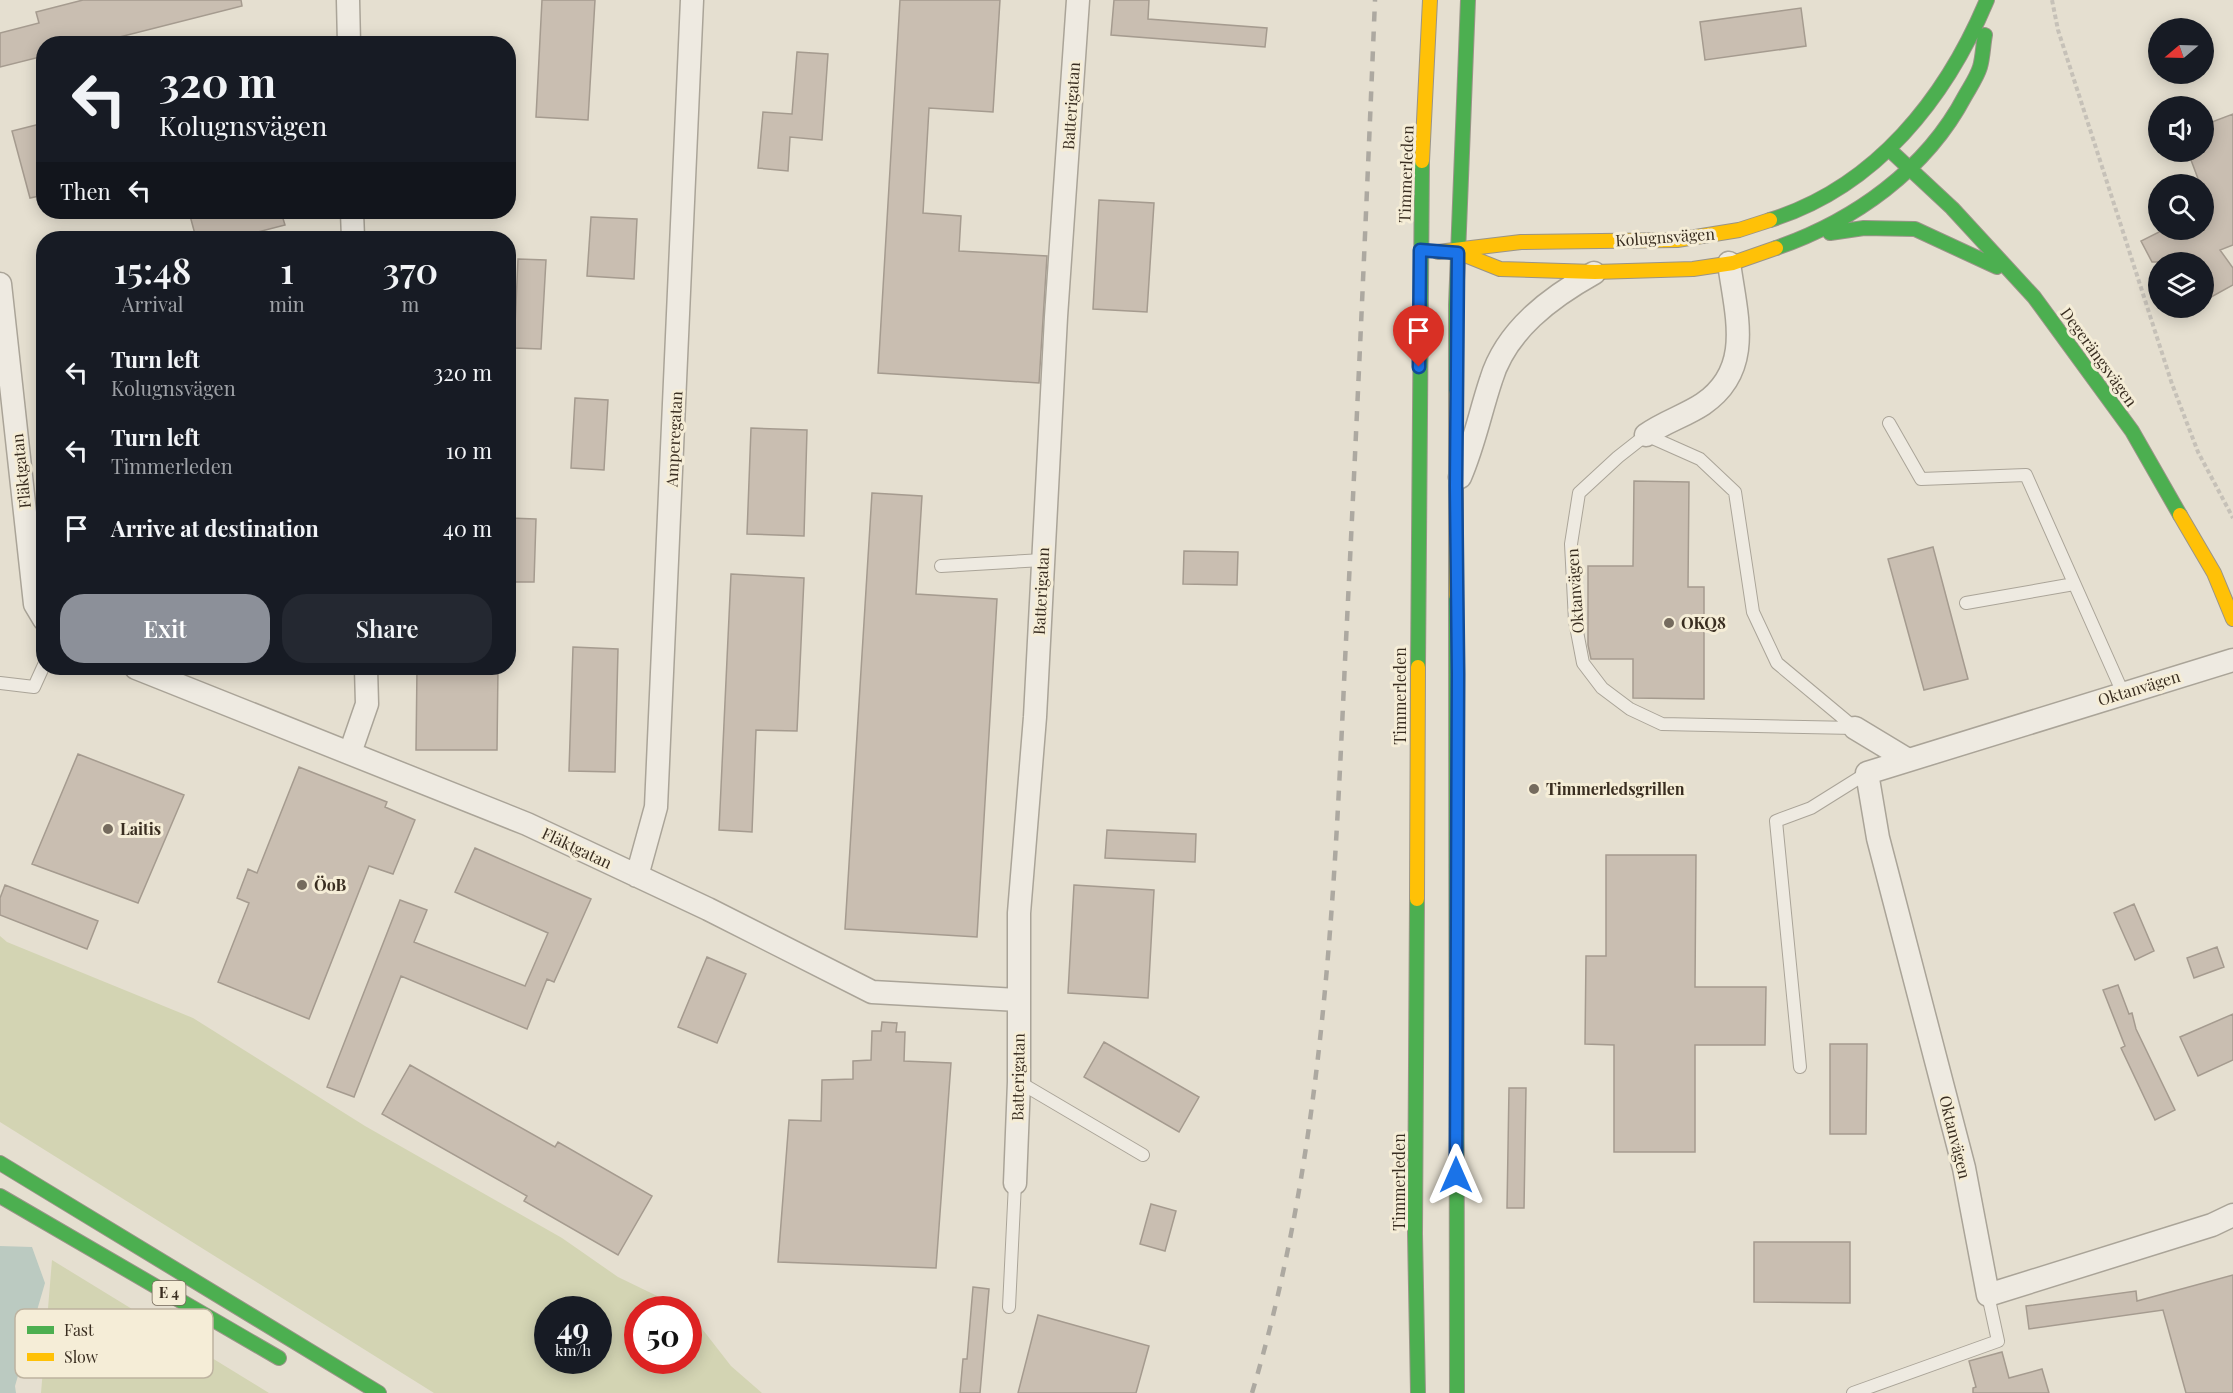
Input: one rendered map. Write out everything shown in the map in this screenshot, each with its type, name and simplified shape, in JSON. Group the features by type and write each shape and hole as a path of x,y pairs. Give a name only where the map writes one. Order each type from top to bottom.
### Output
{"main road":[{"name":"Timmerleden","path":"1418,1393 1415,1198 1420,250 1430,0"},
{"path":"1457,1393 1456,486 1458,253 1468,0"},
{"name":"Kolugnsvägen","path":"1420,250 1458,253 1526,241 1696,238 1747,229 1821,199 1845,185 1890,150 1929,106 1961,57 1988,0"},
{"name":"Kolugnsvägen","path":"1813,235 1869,203 1941,134 1980,68 1988,0"},
{"name":"Degerängsvägen","path":"1890,150 1952,208 2034,297 2133,430 2214,573 2233,619"},
{"path":"1461,182 1474,212"},
{"name":"Kolugnsvägen","path":"1458,253 1500,268 1595,272 1693,269 1729,263 1813,235 1864,228 1915,229 2010,272"},
{"name":"Kolugnsvägen","path":"1493,231 1526,241"},
{"name":"E 4","path":"0,1163 379,1393"},
{"name":"E 4","path":"0,1196 194,1309"},
{"name":"E 4","path":"213,1320 287,1363"}],"street":[{"path":"348,0 349,36"},
{"name":"Amperegatan","path":"637,876 656,807 692,0"},
{"name":"Batterigatan","path":"1014,1183 1019,1082 1019,913 1035,717 1056,317 1078,0"},
{"name":"Oktanvägen","path":"1646,435 1660,424 1703,404 1725,383 1737,360 1738,336 1729,263"},
{"name":"Kolugnsvägen","path":"1456,486 1474,444 1491,377 1513,338 1536,311 1552,298 1595,272"},
{"name":"Fläktgatan","path":"0,284 5,373 36,606"},
{"name":"Oktanvägen","path":"1988,1295 1964,1168 1878,838 1867,773 2233,660"},
{"name":"Fläktgatan","path":"154,675 527,824 872,992 1019,1000"},
{"path":"350,753 367,704 366,675"},
{"name":"Oktanvägen","path":"1855,728 1908,760"},
{"path":"1988,1295 2212,1225 2233,1215"}],"lane":[{"path":"1889,423 1921,479 2026,475 2123,693"},
{"name":"Oktanvägen","path":"1646,435 1700,459 1735,492 1753,612 1777,663 1855,728 1662,724 1630,709 1602,688 1583,663 1575,621 1571,544 1579,493 1646,435"},
{"path":"941,566 1043,560"},
{"path":"1966,603 2074,584"},
{"path":"0,683 34,687 39,675"},
{"path":"1800,1067 1776,821 1811,808 1867,773"},
{"path":"1019,1082 1143,1155"},
{"path":"1009,1307 1014,1183"},
{"path":"1853,1393 1998,1341 1988,1295"}],"path":[{"path":"2052,0 2065,51 2172,384 2198,452 2233,518"}],"green space":[{"path":"0,936 7,942 193,1018 365,1126 562,1238 618,1277 657,1296 624,1296 624,1374 702,1374 702,1329 731,1366 762,1393 434,1393 0,1122"},
{"path":"52,1260 132,1309 48,1309"},
{"path":"213,1359 269,1393 41,1393 42,1378 213,1378"}],"shaded area":[{"path":"0,1246 32,1247 45,1283 37,1309 15,1309 16,1393 0,1393"}],"building":[{"path":"83,0 241,0 242,6 124,36 36,36 36,58 0,67 0,33 39,23 36,12"},
{"path":"542,0 595,0 588,120 536,117"},
{"path":"900,0 1000,0 993,112 929,108 923,213 961,216 959,251 1047,256 1039,383 878,373"},
{"path":"1114,0 1149,0 1148,19 1267,28 1265,47 1111,35"},
{"path":"1801,8 1806,46 1705,60 1700,22"},
{"path":"797,52 828,54 822,140 790,137 788,171 758,168 763,112 792,114"},
{"path":"2233,114 2233,245 2220,250 2233,268 2233,285 2214,295 2214,252 2148,252 2148,254 2141,241 2148,238 2148,240 2214,240 2214,174 2196,174 2192,162 2214,162 2214,121"},
{"path":"36,125 36,197 30,198 12,131"},
{"path":"1099,200 1154,203 1147,312 1093,309"},
{"path":"591,217 637,219 634,279 587,276"},
{"path":"191,219 283,219 285,225 261,231 194,231"},
{"path":"518,259 546,260 541,349 516,348"},
{"path":"575,398 608,400 604,470 571,468"},
{"path":"751,428 807,430 804,536 747,534"},
{"name":"OKQ8","path":"1634,481 1689,482 1688,587 1704,587 1704,699 1633,698 1633,659 1591,659 1588,645 1588,566 1633,566"},
{"path":"872,493 922,496 916,594 997,599 977,937 845,929"},
{"path":"516,518 536,519 534,582 516,582"},
{"path":"1933,547 1968,679 1924,690 1888,559"},
{"path":"1184,551 1238,552 1237,585 1183,584"},
{"path":"731,574 804,578 797,731 756,730 752,832 719,830"},
{"path":"573,647 618,649 615,772 569,771"},
{"path":"417,675 498,675 497,750 416,750"},
{"name":"Laitis","path":"78,754 184,795 138,903 32,864"},
{"name":"ÖoB","path":"299,767 387,802 385,807 415,820 393,874 369,866 309,1019 218,982 249,903 237,898 248,869 257,873"},
{"path":"1107,830 1196,834 1195,862 1105,858"},
{"path":"475,848 591,899 554,982 547,979 527,1029 401,976 354,1097 327,1087 400,900 427,910 414,942 525,986 548,933 455,892"},
{"path":"1606,855 1696,855 1695,987 1766,987 1765,1045 1695,1045 1695,1152 1614,1152 1614,1045 1585,1044 1586,956 1606,956"},
{"path":"5,885 98,921 87,949 0,915 0,898"},
{"path":"1074,885 1154,890 1148,998 1068,993"},
{"path":"2134,904 2154,951 2135,960 2114,913"},
{"path":"2217,947 2224,967 2194,978 2187,958"},
{"path":"707,957 746,974 717,1043 678,1027"},
{"path":"2118,985 2129,1014 2132,1013 2136,1029 2175,1110 2155,1120 2121,1048 2125,1046 2103,990"},
{"path":"2233,1014 2233,1060 2198,1076 2180,1037"},
{"path":"882,1022 897,1023 896,1032 905,1032 904,1061 951,1063 936,1268 778,1262 789,1120 821,1121 822,1080 853,1079 853,1061 871,1060 872,1031 881,1031"},
{"path":"1104,1042 1199,1097 1179,1132 1084,1077"},
{"path":"1830,1044 1867,1044 1866,1134 1830,1134"},
{"path":"410,1065 555,1147 558,1142 652,1196 618,1255 524,1201 527,1196 382,1114"},
{"path":"1509,1088 1526,1088 1524,1208 1507,1208"},
{"path":"1151,1204 1176,1211 1165,1251 1140,1244"},
{"path":"1754,1242 1850,1242 1850,1303 1754,1302"},
{"path":"2233,1275 2233,1393 2186,1393 2163,1310 2029,1329 2026,1306 2136,1291 2137,1301"},
{"path":"973,1287 989,1289 980,1393 960,1393 963,1359 967,1359"},
{"path":"1038,1315 1149,1346 1136,1393 1018,1393"},
{"path":"2002,1352 2009,1378 2042,1369 2049,1393 1973,1393 1973,1388 1976,1387 1969,1361"}],"railway":[{"path":"1252,1393 1276,1304 1295,1213 1310,1122 1321,1030 1341,753 1375,0"}],"traffic: fast":[{"path":"1456,394 1456,305 1468,0"},
{"path":"1770,220 1808,205 1843,185 1874,162 1903,134 1951,71 1987,0"},
{"path":"1776,248 1805,237 1860,208 1909,169 1949,123 1973,82 1979,71 1985,35"},
{"path":"1893,153 1952,208 2034,297 2132,431 2180,515"},
{"path":"1418,667 1422,161"},
{"path":"1830,233 1864,228 1915,229 1997,267"},
{"path":"1456,595 1457,1393"},
{"path":"1417,899 1415,1234 1418,1393"},
{"path":"0,1163 379,1393"},
{"path":"0,1196 195,1309"},
{"path":"213,1320 279,1358"}],"traffic: slow":[{"path":"1422,161 1430,0"},
{"path":"1438,252 1521,242 1677,240 1739,230 1770,220"},
{"path":"1460,253 1500,269 1595,272 1693,269 1733,263 1776,248"},
{"path":"1456,394 1456,595"},
{"path":"2180,515 2214,573 2233,619"},
{"path":"1417,899 1418,667"}],"place":[{"name":"OKQ8","path":"1669,623"},
{"name":"Timmerledsgrillen","path":"1534,789"},
{"name":"Laitis","path":"108,829"},
{"name":"ÖoB","path":"302,885"}],"route":[{"path":"1419,367 1420,250 1458,253 1456,305 1458,674 1456,1175"}]}
